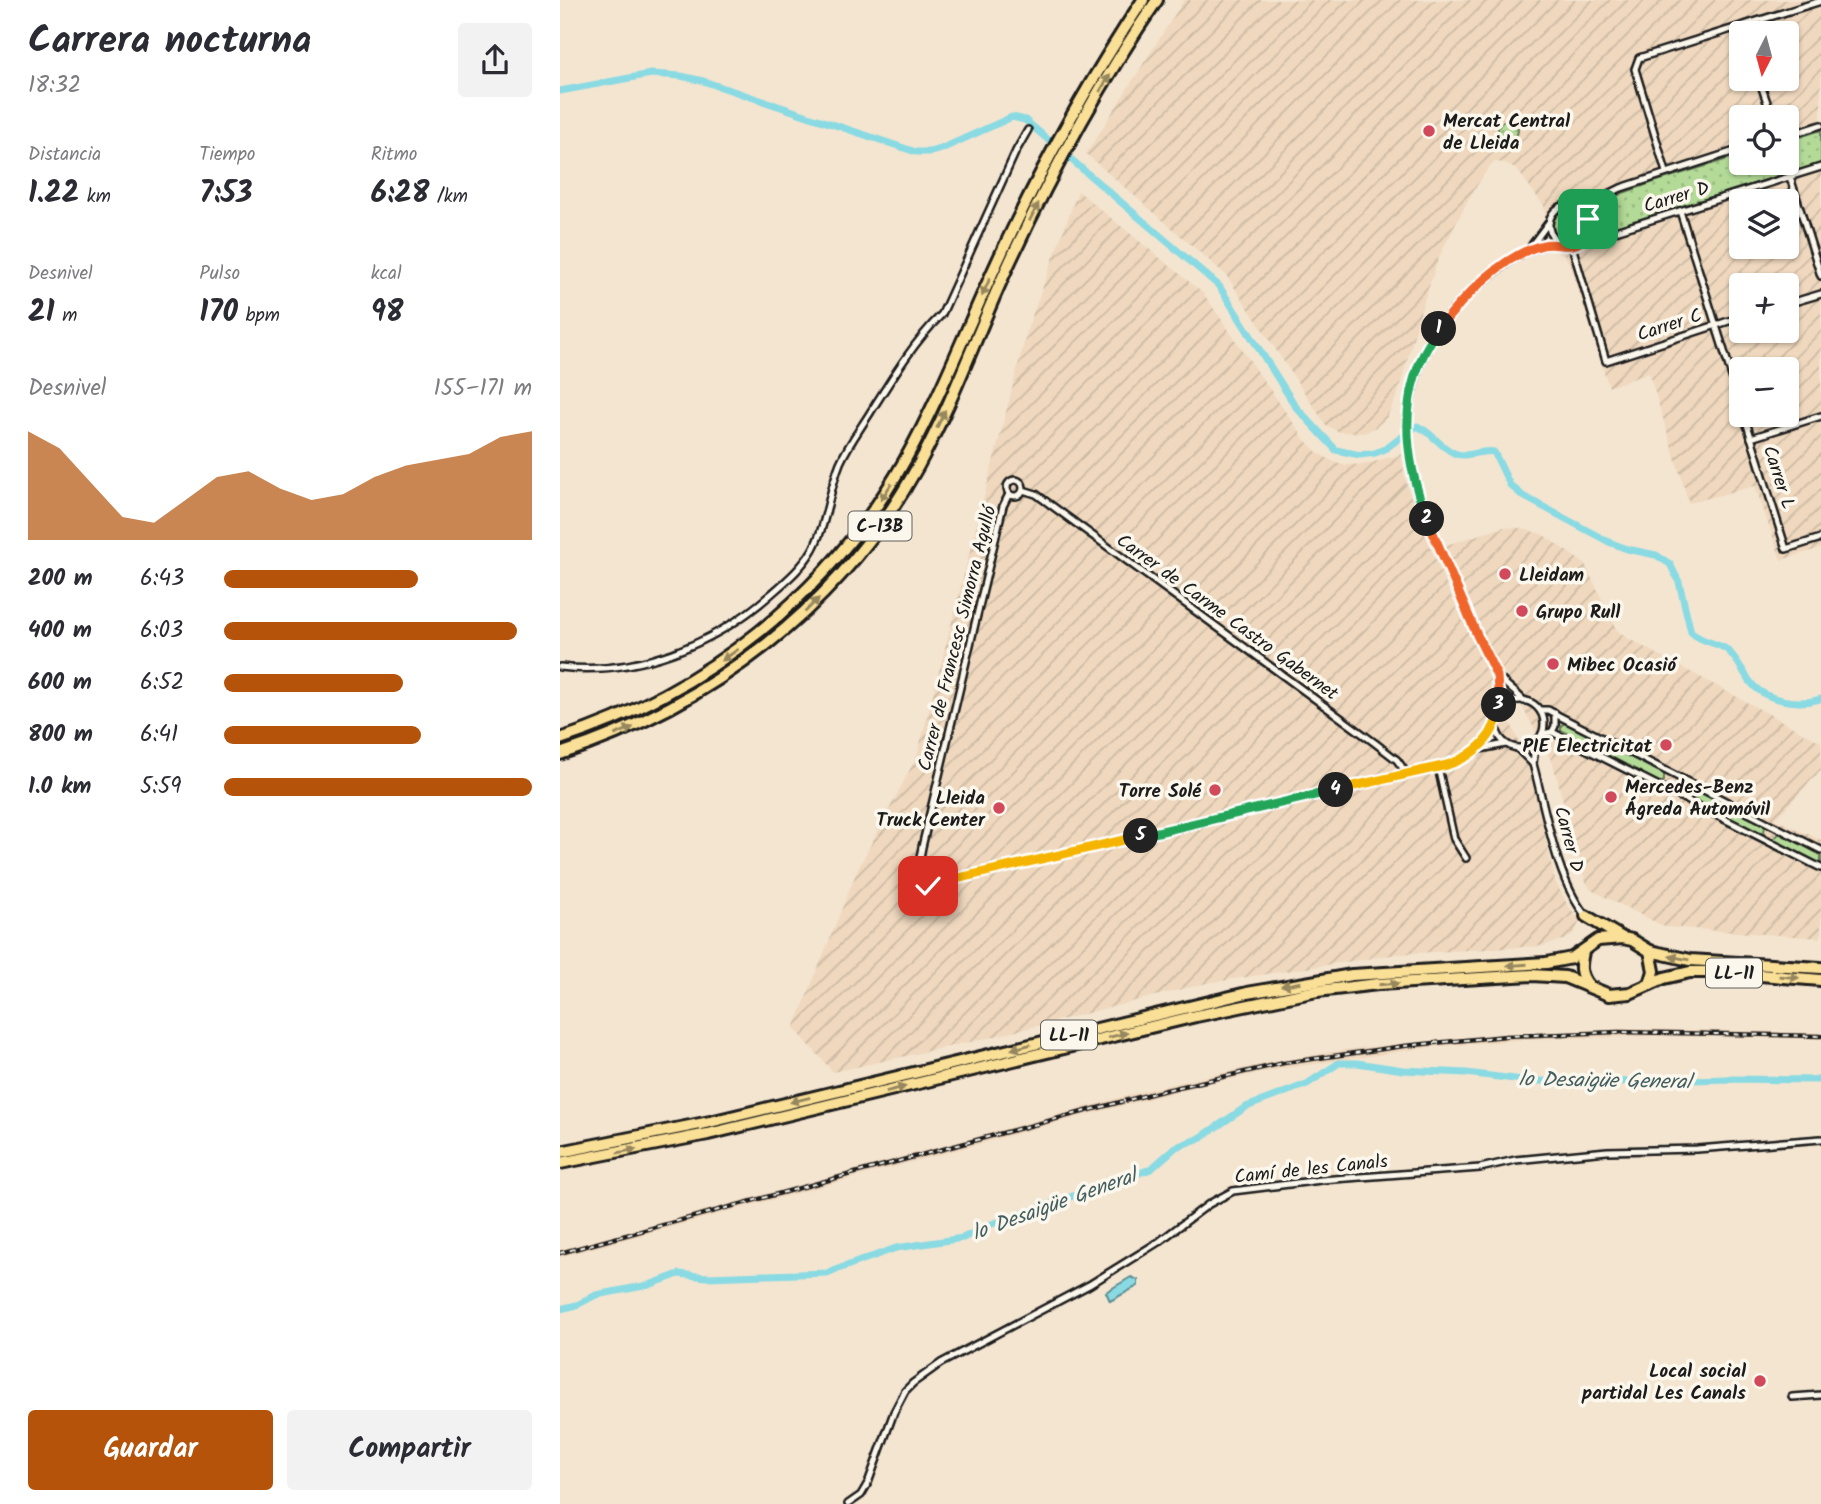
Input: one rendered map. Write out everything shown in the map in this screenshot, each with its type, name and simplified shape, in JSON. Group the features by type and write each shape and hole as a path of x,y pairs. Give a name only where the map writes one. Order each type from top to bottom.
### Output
{"highway":[{"name":"C-13B","path":"560,754 644,722 714,684 775,639 847,568 891,510 924,455 1020,241 1057,167 1066,138 1143,0"},
{"name":"C-13B","path":"560,739 602,725 647,705 710,669 773,622 811,586 842,551 873,511 906,459 1047,160 1066,138 1157,0"},
{"path":"1586,916 1623,938"},
{"path":"1586,916 1590,928 1587,949 1580,967 1589,987"},
{"name":"LL-11","path":"560,1152 698,1125 1275,987 1353,975 1546,963 1572,958 1598,940 1623,938 1632,940 1650,951 1690,960 1821,968"},
{"path":"1650,951 1654,971 1650,984"},
{"name":"LL-11","path":"560,1163 708,1134 1196,1016 1317,991 1378,984 1532,975 1565,977 1609,995 1620,995 1678,973 1704,971 1821,980"}],"street":[{"path":"1758,21 1821,1"},
{"path":"1666,172 1635,64 1642,56 1729,30"},
{"path":"1799,132 1821,125"},
{"path":"560,667 611,669 695,645 743,617 801,567 820,532 841,462 903,362 926,330 942,314 1016,150 1028,130"},
{"name":"Carrer D","path":"1580,208 1621,188 1729,153"},
{"name":"Carrer D","path":"1580,242 1821,167"},
{"path":"1790,177 1821,276"},
{"path":"1524,701 1497,676 1477,635 1416,488 1407,427 1416,375 1434,336 1467,295 1495,271 1527,250 1544,245 1572,246 1580,242 1588,232 1585,213 1571,205 1560,207 1527,250"},
{"path":"1680,211 1729,364"},
{"path":"1549,222 1551,235 1560,244"},
{"name":"Carrer C","path":"1572,246 1606,360 1729,320"},
{"path":"1799,300 1821,294"},
{"path":"1751,439 1821,416"},
{"name":"Carrer L","path":"1748,427 1786,548 1821,538"},
{"path":"1012,480 1019,481 1023,490 1018,496 1009,494 1007,487 1012,480"},
{"name":"Carrer de Carme Castro Gabernet","path":"1023,490 1035,494 1384,750 1407,774"},
{"name":"Carrer de Francesc Simorra Agulló","path":"920,871 922,847 1003,506 1009,494"},
{"path":"1480,749 1496,725 1499,713 1497,676"},
{"path":"1499,713 1510,702 1532,703 1540,710 1544,719 1542,734 1535,744 1517,748"},
{"path":"1540,710 1555,713 1821,850"},
{"path":"1552,732 1555,713"},
{"path":"1496,725 1499,736 1506,744 1517,748 1533,764"},
{"path":"1542,734 1552,732 1821,868"},
{"path":"931,881 928,872 920,871 915,877 917,885 925,887 931,881 956,879 1438,768 1455,763 1480,749 1506,744"},
{"name":"Carrer D","path":"1535,744 1533,764 1564,880 1574,902 1586,916"},
{"path":"1438,768 1454,839 1466,858"},
{"path":"1666,790 1673,775"},
{"path":"1766,842 1773,826"},
{"name":"Camí de les Canals","path":"848,1504 861,1495 868,1483 894,1412 911,1385 941,1363 1082,1289 1153,1245 1209,1204 1233,1191 1321,1180 1480,1168 1515,1160 1607,1151 1685,1149 1821,1139"},
{"path":"1792,1397 1821,1395"}],"shaded area":[{"path":"1184,0 1821,0 1821,548 1781,560 1755,486 1689,503 1649,373 1609,387 1599,357 1603,349 1592,333 1571,266 1541,230 1545,216 1544,206 1518,171 1505,163 1491,164 1469,198 1439,257 1398,394 1387,417 1364,433 1339,432 1326,425 1226,275 1086,154"},
{"path":"1078,191 1203,293 1305,440 1318,453 1336,463 1349,465 1367,464 1401,454 1406,482 1418,517 1531,772 1555,881 1580,921 1574,933 1566,939 1542,946 1398,954 1207,983 988,1038 833,1072 794,1028 857,871 917,756 1028,327"},
{"path":"1503,527 1542,534 1585,564 1617,630 1627,638 1821,742 1821,770 1775,819 1821,840 1821,938 1665,927 1591,890 1585,880 1553,764 1482,631 1443,546"},
{"path":"1631,1029 1821,1033 1821,1039 1662,1036 1530,1039 1432,1047 1286,1068 1210,1083 1075,1118 560,1257 560,1250 1159,1087 1271,1062 1351,1049 1496,1034"}],"green space":[{"path":"1508,120 1515,123 1518,130 1515,137 1508,140 1501,137 1498,130 1501,123"},
{"path":"1821,130 1821,163 1799,170 1799,137"},
{"path":"1729,159 1729,175 1783,175 1738,189 1729,189 1729,192 1594,234 1595,221 1589,209 1654,182"},
{"path":"1569,210 1580,215 1585,226 1580,237 1569,242 1558,237 1553,226 1558,215"},
{"path":"1565,723 1651,768 1653,766 1664,773 1664,781 1657,784 1561,730 1561,725"},
{"path":"1684,781 1693,786 1693,789 1751,819 1752,817 1765,826 1764,833 1760,835 1675,792 1675,785"},
{"path":"1780,833 1821,855 1821,865 1776,845 1773,839"}],"water":[{"path":"1131,1277 1138,1280 1138,1286 1110,1301 1106,1292"}],"waterway":[{"path":"560,91 651,74 681,76 916,152 941,149 1012,117 1025,120 1219,286 1296,407 1336,450 1360,455 1375,453 1417,426 1459,455 1494,452 1510,485 1523,496 1609,542 1656,555 1670,564 1679,582 1691,632 1726,649 1759,691 1785,701 1821,699"},
{"name":"lo Desaigüe General","path":"560,1309 577,1305 596,1295 649,1285 679,1274 707,1277 827,1273 896,1248 963,1238 989,1225 1151,1169 1176,1147 1200,1138 1246,1107 1307,1084 1339,1063 1572,1083 1821,1080"}],"railway":[{"path":"560,1253 1166,1090 1284,1063 1404,1046 1506,1036 1618,1032 1821,1036"}],"place":[{"name":"Mercat Central de Lleida","path":"1429,131"},
{"name":"Lleidam","path":"1505,574"},
{"name":"Grupo Rull","path":"1522,611"},
{"name":"Mibec Ocasió","path":"1553,664"},
{"name":"PIE Electricitat","path":"1666,745"},
{"name":"Torre Solé","path":"1215,790"},
{"name":"Mercedes-Benz Ágreda Automóvil","path":"1611,797"},
{"name":"Lleida Truck Center","path":"999,808"},
{"name":"Local social partidal Les Canals","path":"1760,1381"}],"route":[{"path":"928,886 931,881 956,879 1447,765 1480,749 1496,725 1499,713 1497,676 1433,533 1416,488 1410,466 1407,427 1411,395 1416,375 1434,336 1467,295 1495,271 1527,250 1544,245 1572,246 1580,242 1588,232 1588,219"}]}
